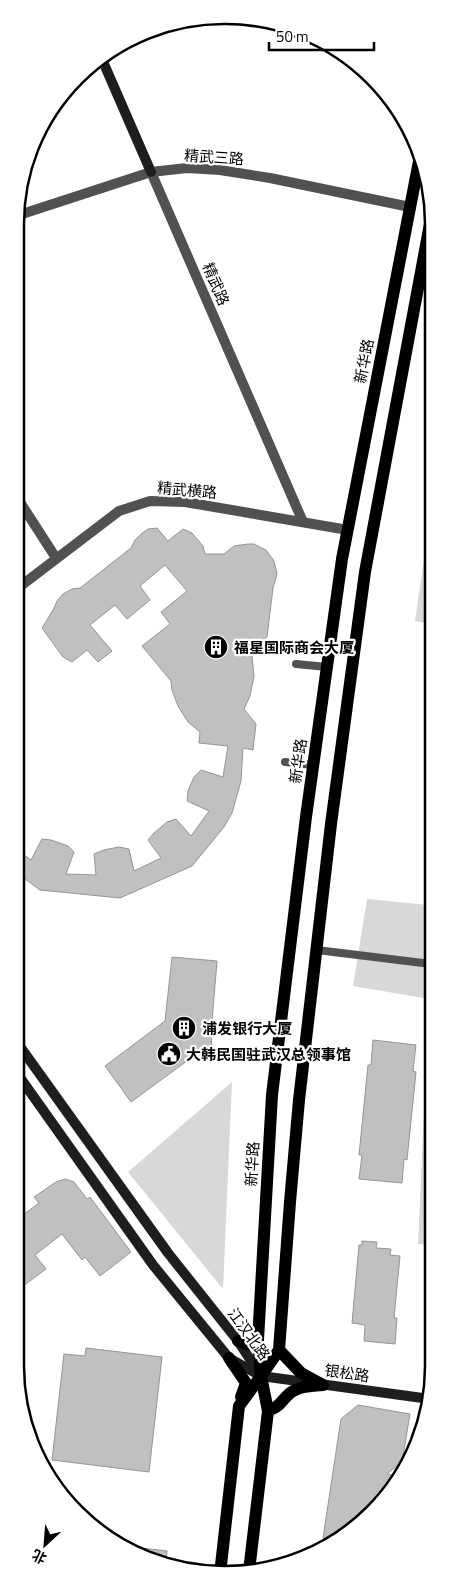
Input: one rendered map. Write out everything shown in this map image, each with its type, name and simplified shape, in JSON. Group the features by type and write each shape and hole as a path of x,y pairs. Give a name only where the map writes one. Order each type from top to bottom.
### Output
{"main road":[{"name":"精武路","path":"104,64 152,172"},
{"name":"新华路","path":"250,1565 268,1411 261,1376 258,1340 272,1095 313,765 342,559 417,170"},
{"path":"240,1406 280,1350 299,1100 332,815 365,572 425,251"},
{"name":"江汉北路","path":"24,1052 168,1253 238,1341 261,1376"},
{"name":"江汉北路","path":"24,1083 153,1265 229,1358 261,1376"},
{"path":"238,1341 248,1344 258,1340"},
{"path":"280,1350 301,1373 322,1385"},
{"path":"221,1566 240,1406 246,1383 229,1358"},
{"name":"银松路","path":"261,1376 423,1398"},
{"path":"268,1411 280,1405 287,1395 296,1390 306,1386 322,1385"}],"street":[{"name":"精武三路","path":"24,213 152,172 187,168 220,170 270,178 410,207"},
{"name":"精武路","path":"152,172 303,522"},
{"name":"精武横路","path":"24,583 118,511 150,501 185,502 348,530"},
{"path":"24,508 56,558"}],"lane":[{"path":"296,664 327,667"},
{"path":"285,762 313,765"},
{"path":"317,950 425,963"}],"shaded area":[{"path":"425,553 425,623 415,621"},
{"path":"367,899 425,905 425,998 353,986"},
{"path":"232,1082 223,1289 128,1172"},
{"path":"425,1088 425,1245 418,1244"}],"building":[{"path":"157,528 168,541 183,529 192,533 203,546 205,554 224,554 234,546 254,544 266,550 274,561 277,574 273,588 267,637 249,648 252,656 254,676 250,696 244,709 256,724 253,750 243,748 241,781 232,813 224,827 192,866 120,898 40,890 24,878 24,855 31,860 42,839 68,846 74,852 66,874 96,875 94,854 119,847 129,849 134,871 161,858 148,840 167,822 176,819 191,836 209,811 187,801 188,791 194,777 201,770 223,777 228,746 199,743 200,732 188,722 178,706 171,681 142,646 170,624 161,612 187,591 165,565 140,586 150,600 127,619 115,605 90,625 112,651 98,662 87,650 72,662 63,657 42,628 63,594 72,589 80,588 131,548 135,540 148,529"},
{"name":"浦发银行大厦","path":"172,957 217,961 211,1034 212,1048 204,1059 191,1058 131,1102 105,1066 165,1021"},
{"path":"373,1040 416,1045 413,1071 416,1072 407,1160 404,1159 402,1183 359,1179 362,1155 359,1155 368,1065 371,1065"},
{"path":"65,1179 74,1182 87,1199 90,1197 131,1252 100,1276 85,1257 82,1260 62,1234 35,1255 46,1269 24,1285 24,1214 39,1203 34,1197 56,1182"},
{"path":"362,1241 377,1242 376,1248 391,1249 390,1255 400,1256 394,1318 397,1318 395,1344 364,1341 365,1325 352,1323 359,1245 362,1245"},
{"path":"86,1348 162,1357 149,1472 52,1460 64,1354 85,1356"},
{"path":"358,1405 410,1414 403,1458 399,1464 387,1474 392,1475 384,1488 347,1525 326,1538 323,1538 341,1419"},
{"path":"141,1548 167,1551 166,1557"}],"place":[{"name":"福星国际商会大厦","path":"216,647"},
{"name":"浦发银行大厦","path":"184,1028"},
{"name":"大韩民国驻武汉总领事馆","path":"169,1054"}]}
